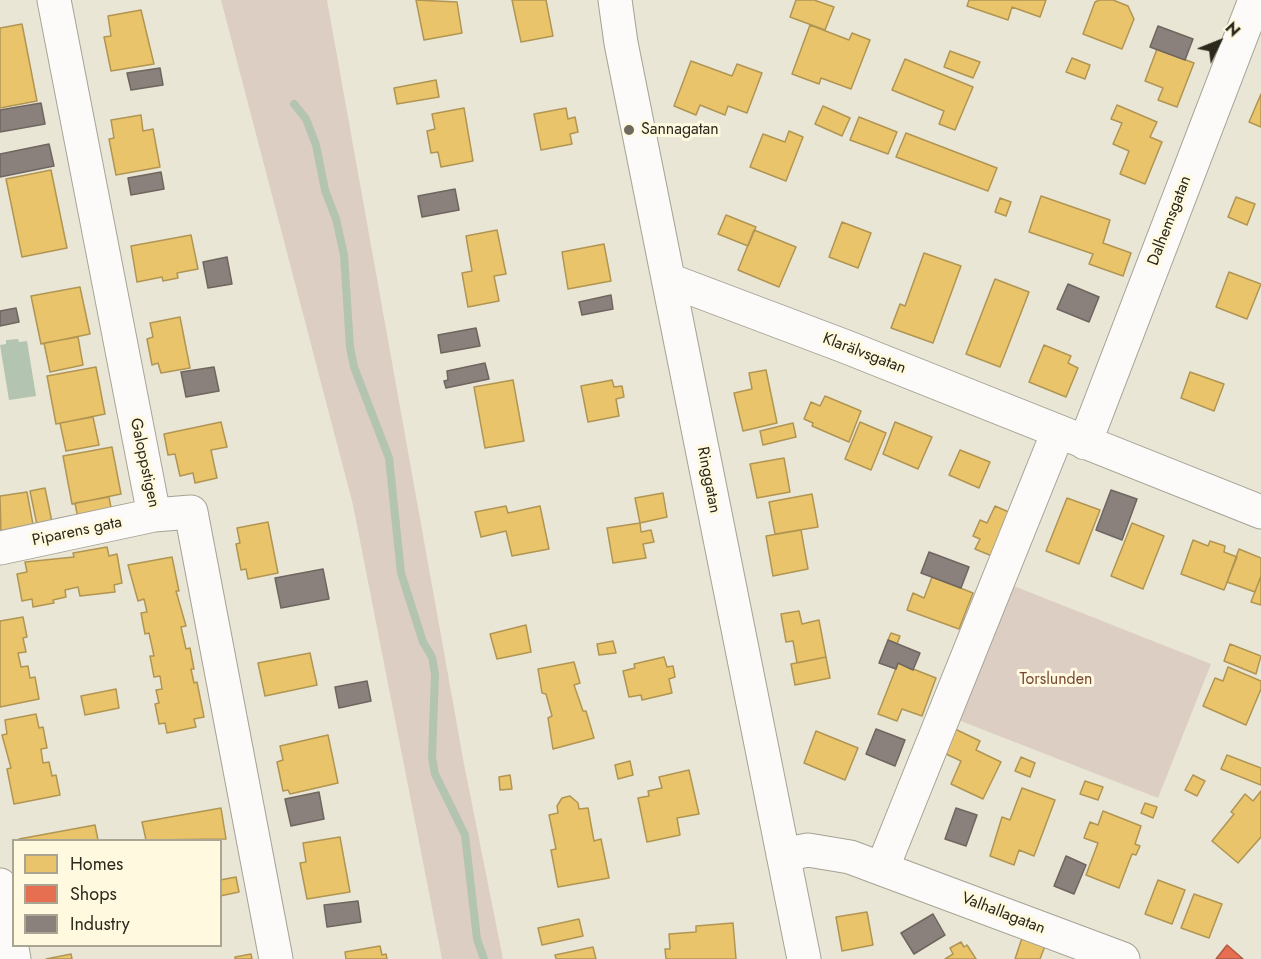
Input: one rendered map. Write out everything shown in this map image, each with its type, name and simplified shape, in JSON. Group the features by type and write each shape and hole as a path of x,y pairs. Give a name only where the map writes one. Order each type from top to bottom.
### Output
{"street":[{"name":"Galoppstigen","path":"54,0 154,515 191,512 276,959"},
{"name":"Ringgatan","path":"615,0 804,959"},
{"name":"Dalhemsgatan","path":"1072,437 1248,6"},
{"name":"Klarälvsgatan","path":"669,280 1261,512"},
{"path":"882,869 971,647 1072,437"},
{"name":"Piparens gata","path":"0,548 154,515"},
{"name":"Valhallagatan","path":"783,855 808,850 826,851 882,869 1123,959"},
{"path":"0,885 14,959"}],"green space":[{"path":"221,0 327,0 464,764 503,959 442,959 353,505"},
{"name":"Torslunden","path":"1001,581 1211,664 1158,798 948,716"}],"shaded area":[{"path":"18,339 19,342 27,341 36,396 9,400 0,345 6,344 6,340"}],"building: Homes":[{"path":"416,0 457,2 462,33 424,40"},
{"path":"512,0 546,0 553,36 521,42"},
{"path":"796,0 814,0 834,7 825,30 790,17"},
{"path":"969,0 1046,0 1040,17 1012,7 1008,20 967,6"},
{"path":"1113,0 1128,6 1134,19 1122,49 1083,34 1095,2"},
{"path":"141,10 154,64 111,71 104,37 111,36 108,16"},
{"path":"22,24 37,101 0,108 0,28"},
{"path":"810,25 849,40 852,33 870,40 851,89 821,78 819,84 792,74"},
{"path":"1157,49 1194,63 1177,107 1158,100 1163,88 1145,81"},
{"path":"950,51 980,62 973,78 944,67"},
{"path":"1072,58 1090,65 1085,79 1066,72"},
{"path":"905,59 973,87 955,130 939,124 944,111 892,90"},
{"path":"691,61 732,76 737,64 762,73 747,113 728,106 725,115 700,105 696,115 674,106"},
{"path":"436,80 439,97 397,104 394,88"},
{"path":"1261,94 1261,127 1249,122"},
{"path":"1117,105 1157,122 1150,137 1162,142 1145,184 1120,174 1129,151 1113,144 1122,123 1111,119"},
{"path":"823,106 850,118 842,136 815,124"},
{"path":"464,108 473,161 441,167 438,152 431,153 427,131 435,129 432,114"},
{"path":"566,108 568,119 575,117 578,132 570,134 572,144 541,150 534,114"},
{"path":"141,115 143,131 153,129 160,167 116,175 109,139 114,138 111,120"},
{"path":"859,117 897,132 888,154 850,140"},
{"path":"789,131 803,137 786,181 750,167 763,134 785,142"},
{"path":"906,133 997,168 988,191 896,157"},
{"path":"51,170 67,248 22,257 6,179"},
{"path":"1041,196 1110,220 1103,243 1131,253 1123,276 1089,264 1093,254 1029,232"},
{"path":"1236,197 1255,204 1247,225 1228,217"},
{"path":"1000,198 1011,202 1006,216 995,212"},
{"path":"726,215 756,227 748,246 718,234"},
{"path":"842,222 871,233 858,268 829,257"},
{"path":"497,230 506,274 494,276 499,301 468,307 462,273 472,271 466,236"},
{"path":"754,230 796,247 779,287 738,270"},
{"path":"191,235 198,269 177,273 178,278 163,281 162,277 137,282 131,246"},
{"path":"604,244 611,281 568,289 562,252"},
{"path":"924,253 961,266 933,343 891,328 900,304 905,306"},
{"path":"1229,272 1261,284 1247,319 1216,307"},
{"path":"995,279 1029,292 1000,367 966,354"},
{"path":"80,287 90,334 41,344 31,296"},
{"path":"180,317 190,368 161,373 158,363 152,365 147,339 153,337 150,323"},
{"path":"78,337 83,365 50,372 44,343"},
{"path":"1044,345 1071,356 1068,363 1078,368 1066,397 1029,382"},
{"path":"96,367 105,414 56,424 47,376"},
{"path":"766,370 777,423 743,431 734,393 752,389 749,373"},
{"path":"1190,372 1224,384 1214,411 1181,398"},
{"path":"513,380 524,441 485,448 474,387"},
{"path":"612,380 614,387 622,386 624,397 616,399 619,416 588,422 581,386"},
{"path":"825,396 861,411 849,442 812,426 813,423 804,419 811,402 820,406"},
{"path":"93,417 99,445 66,451 60,423"},
{"path":"221,422 227,447 211,450 217,478 195,483 193,473 180,476 175,454 168,455 164,434"},
{"path":"860,422 886,433 871,470 845,459"},
{"path":"895,422 932,437 918,469 883,454"},
{"path":"793,423 796,437 763,445 760,431"},
{"path":"112,447 121,494 72,504 63,456"},
{"path":"960,450 990,462 979,488 949,475"},
{"path":"784,458 790,492 757,498 750,464"},
{"path":"45,488 52,522 37,525 30,491"},
{"path":"27,492 34,530 1,535 0,496"},
{"path":"663,493 667,517 640,523 635,498"},
{"path":"812,494 818,527 775,534 769,502"},
{"path":"109,497 112,513 78,519 75,503"},
{"path":"1067,498 1100,510 1079,564 1046,551"},
{"path":"506,506 508,513 540,506 549,549 512,556 506,531 481,537 475,512"},
{"path":"995,506 1011,513 992,556 975,549 980,539 973,536 980,520 987,523"},
{"path":"268,522 278,573 248,579 246,569 241,570 236,544 240,543 237,528"},
{"path":"640,523 641,532 651,530 654,542 643,544 646,558 613,563 607,528"},
{"path":"1132,523 1164,536 1143,589 1111,576"},
{"path":"801,530 808,569 773,576 766,536"},
{"path":"1193,540 1208,546 1210,541 1225,546 1224,552 1237,557 1224,590 1181,574"},
{"path":"107,547 109,556 117,554 122,583 114,585 115,592 80,596 78,587 65,590 66,597 53,600 54,603 33,607 32,599 22,601 17,574 27,572 25,562 74,557 73,553"},
{"path":"1239,549 1261,558 1261,576 1255,592 1227,582"},
{"path":"172,557 179,591 176,591 186,626 181,627 186,649 190,648 194,669 191,669 194,683 197,682 204,717 194,719 196,727 167,733 165,723 159,724 155,704 159,703 156,690 162,689 160,676 154,677 150,656 154,656 149,633 145,634 141,613 147,612 144,599 138,601 128,565"},
{"path":"1261,576 1261,605 1251,602"},
{"path":"932,577 973,593 959,629 907,610 913,593 924,598"},
{"path":"799,611 802,624 819,620 826,657 797,663 793,641 786,642 781,614"},
{"path":"23,617 27,637 23,638 26,652 18,653 21,667 28,666 30,678 35,677 39,699 0,707 0,621"},
{"path":"526,625 531,652 497,659 490,634"},
{"path":"891,633 900,636 897,644 888,640"},
{"path":"613,641 616,653 599,655 597,644"},
{"path":"1230,644 1261,656 1256,674 1224,661"},
{"path":"310,653 317,685 265,696 258,663"},
{"path":"664,657 667,667 673,666 675,677 669,679 672,693 642,700 641,695 629,697 623,671 635,668 634,664"},
{"path":"826,657 830,678 795,685 791,664"},
{"path":"574,662 580,683 574,685 583,711 586,711 594,738 553,749 548,718 552,716 546,694 542,693 538,669"},
{"path":"898,663 936,678 922,716 902,709 897,721 878,714"},
{"path":"1228,667 1261,681 1261,689 1246,725 1203,706 1215,678 1223,681"},
{"path":"116,689 119,708 85,715 81,696"},
{"path":"36,714 39,728 43,727 47,748 41,749 43,763 49,762 52,776 56,775 60,795 14,804 7,769 11,768 2,735 7,734 5,720"},
{"path":"955,729 980,741 976,750 1001,762 983,799 951,784 961,761 944,753"},
{"path":"816,731 858,748 845,780 804,763"},
{"path":"328,735 338,783 290,794 288,790 283,791 277,762 283,760 280,746"},
{"path":"1227,755 1261,768 1261,785 1221,769"},
{"path":"1021,757 1035,763 1030,777 1015,771"},
{"path":"630,761 633,775 618,779 615,765"},
{"path":"689,770 699,814 677,818 680,835 647,842 638,798 649,796 648,791 662,788 659,777"},
{"path":"510,775 512,789 500,790 499,777"},
{"path":"1193,775 1205,781 1197,796 1185,790"},
{"path":"1085,781 1103,787 1098,800 1080,794"},
{"path":"1022,788 1055,800 1034,856 1019,850 1014,865 990,856 1002,817 1010,820"},
{"path":"1261,791 1261,837 1238,863 1212,841 1234,814 1231,812 1245,794 1253,801"},
{"path":"570,796 578,803 579,809 588,808 594,841 601,839 609,878 558,887 551,850 556,849 549,815 558,813 557,806 562,798"},
{"path":"1145,803 1157,807 1153,818 1141,813"},
{"path":"221,808 226,839 146,839 142,822"},
{"path":"1103,811 1141,826 1135,844 1140,846 1136,855 1132,854 1119,888 1086,875 1098,843 1084,838 1090,822 1098,825"},
{"path":"95,825 98,839 19,839"},
{"path":"340,837 350,892 307,899 300,863 306,862 303,843"},
{"path":"236,877 239,892 222,896 222,880"},
{"path":"1158,880 1185,890 1172,924 1145,914"},
{"path":"1194,894 1222,904 1209,938 1181,928"},
{"path":"867,912 873,945 842,951 836,917"},
{"path":"579,919 583,936 542,945 538,928"},
{"path":"733,923 736,959 666,959 665,949 670,949 669,934 696,932 696,926"},
{"path":"1022,938 1045,946 1040,959 1015,959"},
{"path":"961,942 964,947 967,945 976,959 945,959 953,954 950,948"},
{"path":"380,946 382,955 386,954 387,959 346,959 345,952"},
{"path":"593,947 596,959 556,959 555,955"},
{"path":"71,954 72,959 46,959"},
{"path":"251,954 252,959 235,959 235,957"}],"building: Shops":[{"path":"1227,945 1243,959 1216,959"}],"building: Industry":[{"path":"1158,26 1193,39 1185,60 1150,47"},
{"path":"160,68 163,85 131,90 127,73"},
{"path":"41,103 45,124 0,132 0,110"},
{"path":"49,144 54,166 0,177 0,154"},
{"path":"161,172 164,189 131,195 128,178"},
{"path":"455,189 459,210 422,217 418,196"},
{"path":"227,257 232,284 208,288 203,262"},
{"path":"1068,284 1099,297 1089,322 1057,309"},
{"path":"611,295 613,309 582,315 579,302"},
{"path":"16,308 19,322 0,326 0,311"},
{"path":"476,328 480,346 441,353 438,335"},
{"path":"485,363 489,379 446,388 444,381 448,380 447,371"},
{"path":"214,367 219,391 186,397 181,372"},
{"path":"1111,490 1137,499 1122,540 1096,530"},
{"path":"929,552 969,567 961,588 921,573"},
{"path":"323,569 329,599 281,608 275,578"},
{"path":"888,640 920,653 913,670 898,663 896,669 879,663"},
{"path":"367,681 371,701 339,708 335,687"},
{"path":"876,729 905,740 895,766 866,754"},
{"path":"319,792 324,819 291,826 285,799"},
{"path":"956,808 977,815 966,846 945,839"},
{"path":"1066,856 1086,865 1074,894 1054,886"},
{"path":"358,901 361,922 327,927 324,905"},
{"path":"933,914 945,935 914,954 901,933"}],"waterway":[{"path":"294,104 306,119 316,145 325,190 336,219 344,255 350,347 354,367 389,458 401,573 423,642 432,657 435,674 432,757 435,774 465,835 477,939 484,959"}],"place":[{"name":"Sannagatan","path":"629,130"}]}
